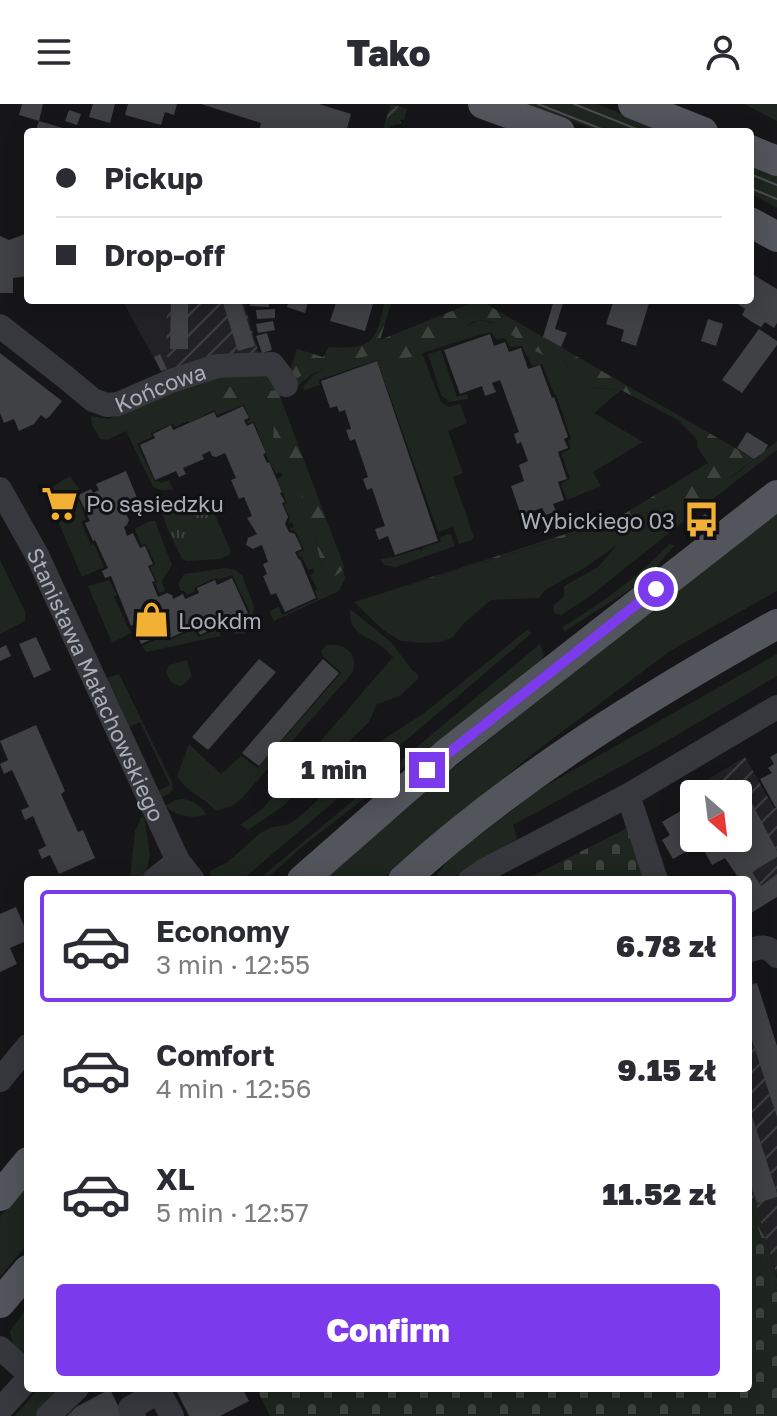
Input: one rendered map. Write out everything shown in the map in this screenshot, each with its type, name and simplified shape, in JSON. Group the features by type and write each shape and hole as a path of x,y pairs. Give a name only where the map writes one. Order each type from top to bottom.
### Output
{"main road":[{"path":"483,104 549,128"},
{"path":"641,106 693,128"},
{"path":"754,152 777,161"},
{"path":"754,224 777,237"},
{"path":"307,876 448,752 777,495"},
{"path":"407,876 509,792 636,705 777,624"},
{"path":"0,1196 24,1167"},
{"path":"0,1303 24,1275"}],"street":[{"name":"Końcowa","path":"0,326 93,400 107,405 118,404 171,381 217,366 272,364 286,385"},
{"name":"Stanisława Małachowskiego","path":"0,489 37,555 186,871"},
{"path":"476,876 627,796 777,707"},
{"path":"627,796 655,876"},
{"path":"423,876 433,852"},
{"path":"752,949 767,947 777,956"},
{"path":"0,1080 24,1051"},
{"path":"0,1348 24,1372"},
{"path":"0,1410 24,1381"},
{"path":"48,1416 73,1392"},
{"path":"134,1416 130,1408 155,1392"},
{"path":"159,1392 172,1416"}],"shaded area":[{"path":"124,304 167,304 166,354 173,370 161,371"},
{"path":"167,304 244,304 259,354 173,370 166,354"},
{"path":"745,757 774,808 777,808 777,893 769,880 761,886 744,852 752,852 752,780 707,780"},
{"path":"752,975 777,1046 777,1276 752,1196"}],"green space":[{"path":"391,104 407,109 401,123 383,128"},
{"path":"525,104 597,104 656,128 590,128"},
{"path":"744,104 777,104 777,121"},
{"path":"754,167 777,176 777,208 754,195"},
{"path":"384,304 391,304 380,340 469,304 486,304 754,459 731,477 736,481 683,522 670,505 354,602 619,517 708,463 697,447 695,437 678,420 621,390 584,387 574,378 564,360 539,353 495,324 485,321 475,321 465,328 456,342 411,357 382,361 368,356 347,360 303,374 292,383 290,371 297,349 323,357 329,347 356,347 371,340"},
{"path":"479,320 497,324 539,353 564,360 575,378 586,386 621,390 594,413 643,442 593,472 601,486 567,500 561,484 570,478 561,453 571,449 568,440 571,439 542,364 532,366 522,346 510,347 505,338 497,340 491,332 456,342 463,328"},
{"path":"441,350 457,397 467,394 468,399 449,402 441,395 428,354"},
{"path":"422,353 441,402 449,407 460,404 467,423 448,431 463,473 453,477 474,537 459,544 453,527 438,532 377,360 319,380 320,385 305,390 302,388 313,375 325,369 312,374 298,386 292,383 303,374 347,360 368,356 382,361"},
{"path":"263,372 277,389 272,392 255,387 222,404 241,397 250,399 262,417 274,424 280,458 293,470 302,498 300,512 312,525 322,567 338,575 343,569 345,579 339,591 274,621 269,611 279,607 282,615 318,599 314,590 317,589 310,575 314,573 313,569 308,570 297,553 304,550 296,532 290,530 294,527 292,522 288,524 290,518 284,505 287,503 277,479 282,476 280,472 276,474 266,455 254,422 248,424 250,419 244,405 217,415 214,410 175,427 172,424 151,433 152,437 137,444 155,482 169,480 173,490 153,487 126,431 107,440 100,439 91,416 109,419 169,389 197,379"},
{"path":"223,387 277,389 344,566 338,574 332,577 322,567 312,525 299,512 302,498 293,470 280,458 273,440 274,424 262,417 250,399 241,397 222,404 212,400 211,395"},
{"path":"777,441 777,450 736,481 731,478"},
{"path":"70,476 80,490 76,493 86,519 81,522 104,567 82,577 48,498 50,488"},
{"path":"201,502 212,508 222,531 187,561 182,559 168,530 186,503"},
{"path":"186,503 168,530 160,508 165,504"},
{"path":"671,505 683,522 589,597 561,615 554,613 553,606 564,596 564,586 598,567 617,545 545,590 539,598 491,600 453,637 441,642 401,641 383,630 354,602"},
{"path":"777,513 777,591 670,651 535,752 386,876 328,876 380,827"},
{"path":"155,521 172,565 162,581 165,591 159,593 150,567 155,564 146,544 142,545 135,531"},
{"path":"222,531 231,551 229,555 220,559 187,561 200,547"},
{"path":"448,534 455,546 396,567 384,565 380,559 423,550 423,547 441,542 440,537"},
{"path":"669,544 675,545 645,580 565,631 562,627 618,589"},
{"path":"0,560 25,611 25,621 0,634"},
{"path":"225,568 242,575 254,607 252,625 244,634 235,634 229,624 250,612 232,575 216,578 194,588 195,591 187,595 178,584 184,574"},
{"path":"109,580 131,633 112,643 88,586"},
{"path":"350,609 391,642 418,674 418,679 400,696 377,704 369,722 282,807 248,830 240,825 262,809 393,657 353,627"},
{"path":"194,629 198,637 219,629 221,636 146,652 142,646 166,635 169,640"},
{"path":"527,630 532,633 247,876 211,876 210,871 228,862 260,833 297,819 384,739 423,714"},
{"path":"540,644 544,654 542,660 303,846 269,876 263,876"},
{"path":"327,645 340,646 352,654 353,672 242,798 234,805 216,811 186,787 177,776 189,744 221,774 241,756 258,768 341,673 323,656 321,651"},
{"path":"777,654 777,676 660,745 513,825 516,840 457,876 436,876 460,850 540,789"},
{"path":"187,660 192,676 182,686 176,685 166,673 169,665"},
{"path":"119,674 172,782 173,789 159,799 155,792 170,785 140,722 124,729 103,679"},
{"path":"183,799 197,804 206,815 184,816 165,806"},
{"path":"144,816 150,855 142,876 130,876 135,831"},
{"path":"631,826 646,876 533,876"},
{"path":"24,1190 24,1248 0,1277 0,1217"},
{"path":"752,1190 777,1279 777,1287 752,1209"},
{"path":"752,1209 777,1287 777,1416 270,1416 258,1392 752,1392"},
{"path":"24,1312 24,1351 15,1345 10,1331"},
{"path":"36,1392 60,1392 35,1416 15,1416"}],"building":[{"path":"22,104 43,104 39,121 19,115"},
{"path":"93,104 115,104 110,123 89,117"},
{"path":"128,104 177,104 174,115 165,112 161,125 125,115"},
{"path":"201,104 319,104 351,114 347,128 260,128 261,123"},
{"path":"69,110 81,114 77,125 65,121"},
{"path":"39,121 63,128 36,128"},
{"path":"24,234 24,277 13,278 13,293 0,293 0,236 9,240"},
{"path":"754,275 777,289 777,323 774,328 765,322 761,327 752,322 742,315 745,309 738,304 754,304"},
{"path":"171,304 188,304 188,349 170,349"},
{"path":"223,304 242,304 255,346 238,351"},
{"path":"250,304 269,304 269,307"},
{"path":"288,304 307,304 305,313 287,307"},
{"path":"336,304 373,304 365,331 330,321"},
{"path":"553,304 563,304 555,329 567,333 561,347 543,337"},
{"path":"613,304 649,304 636,346 621,341 624,330 606,324"},
{"path":"275,309 275,318 257,319 256,310"},
{"path":"708,319 723,324 716,346 701,341"},
{"path":"273,321 275,330 258,333 256,324"},
{"path":"759,329 777,341 777,345 742,393 722,380"},
{"path":"267,333 272,350 262,353 256,336"},
{"path":"490,334 494,346 505,342 509,352 521,348 528,369 540,365 568,437 564,439 568,448 558,452 567,479 558,482 564,500 553,504 556,511 546,515 542,508 521,515 511,486 524,481 519,465 528,461 521,442 517,444 514,434 519,432 500,380 492,383 496,392 485,396 482,386 460,394 444,350"},
{"path":"0,353 62,401 46,419 41,415 34,424 19,431 14,419 4,423 0,413"},
{"path":"160,354 167,369 161,371 154,357"},
{"path":"377,361 438,541 395,555 388,536 379,540 377,535 375,529 385,526 372,488 367,490 363,479 368,477 355,439 350,441 346,430 351,429 345,410 339,412 337,406 330,408 321,381"},
{"path":"243,406 249,418 244,420 247,426 253,423 266,453 263,454 282,492 285,502 282,503 288,517 285,524 289,532 295,534 302,549 295,552 316,598 285,612 276,593 271,595 263,576 267,574 263,564 268,562 262,545 253,549 246,545 248,538 257,534 247,518 252,516 244,497 239,499 231,480 236,478 225,453 216,457 210,451 202,455 204,459 183,468 186,474 179,477 176,471 155,480 140,445 171,425 173,430 214,412 217,418"},
{"path":"747,432 768,445 754,459 737,448"},
{"path":"126,471 140,505 125,512 129,520 124,527 127,536 133,533 140,548 145,546 153,564 148,566 158,597 167,593 173,599 183,594 185,599 199,593 197,588 215,580 217,585 232,578 248,613 200,635 196,626 170,638 167,632 141,644 136,631 140,629 137,623 131,626 111,576 105,578 102,571 108,568 85,523 90,521 78,495 91,489 93,493 99,490 96,484"},
{"path":"705,514 708,516 695,527 693,524"},
{"path":"36,637 51,670 34,678 19,644"},
{"path":"6,645 11,656 0,661 0,648"},
{"path":"259,659 276,672 208,750 192,737"},
{"path":"323,659 339,673 259,766 242,753"},
{"path":"36,725 65,791 61,794 78,832 83,830 95,858 59,874 50,855 42,859 38,850 46,846 33,816 25,820 21,810 29,807 12,770 4,774 0,764 8,760 0,741"},
{"path":"777,753 777,810 760,779 772,773 768,768 774,764 770,757"},
{"path":"752,803 777,851 777,857 752,872 761,886 777,874 777,897 752,913 752,876 737,876 725,858 712,865 705,852 752,852"},
{"path":"680,811 680,852 685,852 673,859 662,840 670,835 662,822"},
{"path":"16,907 24,926 24,942 10,948 17,964 0,972 0,914"},
{"path":"757,983 777,1046 777,1117 752,1040 752,985"},
{"path":"752,1116 777,1193 777,1197 757,1203 752,1188"},
{"path":"104,1392 111,1392 123,1416 67,1416 76,1407"},
{"path":"177,1392 244,1392 249,1401 220,1416 189,1416"}],"tram line":[{"path":"538,104 599,128"},
{"path":"574,104 634,128"},
{"path":"754,176 777,185"},
{"path":"754,190 777,199"}],"place":[{"name":"Po sąsiedzku","path":"60,503"},
{"name":"Wybickiego 03","path":"701,520"},
{"name":"Lookdm","path":"152,620"}],"route":[{"path":"427,770 656,589"}]}
